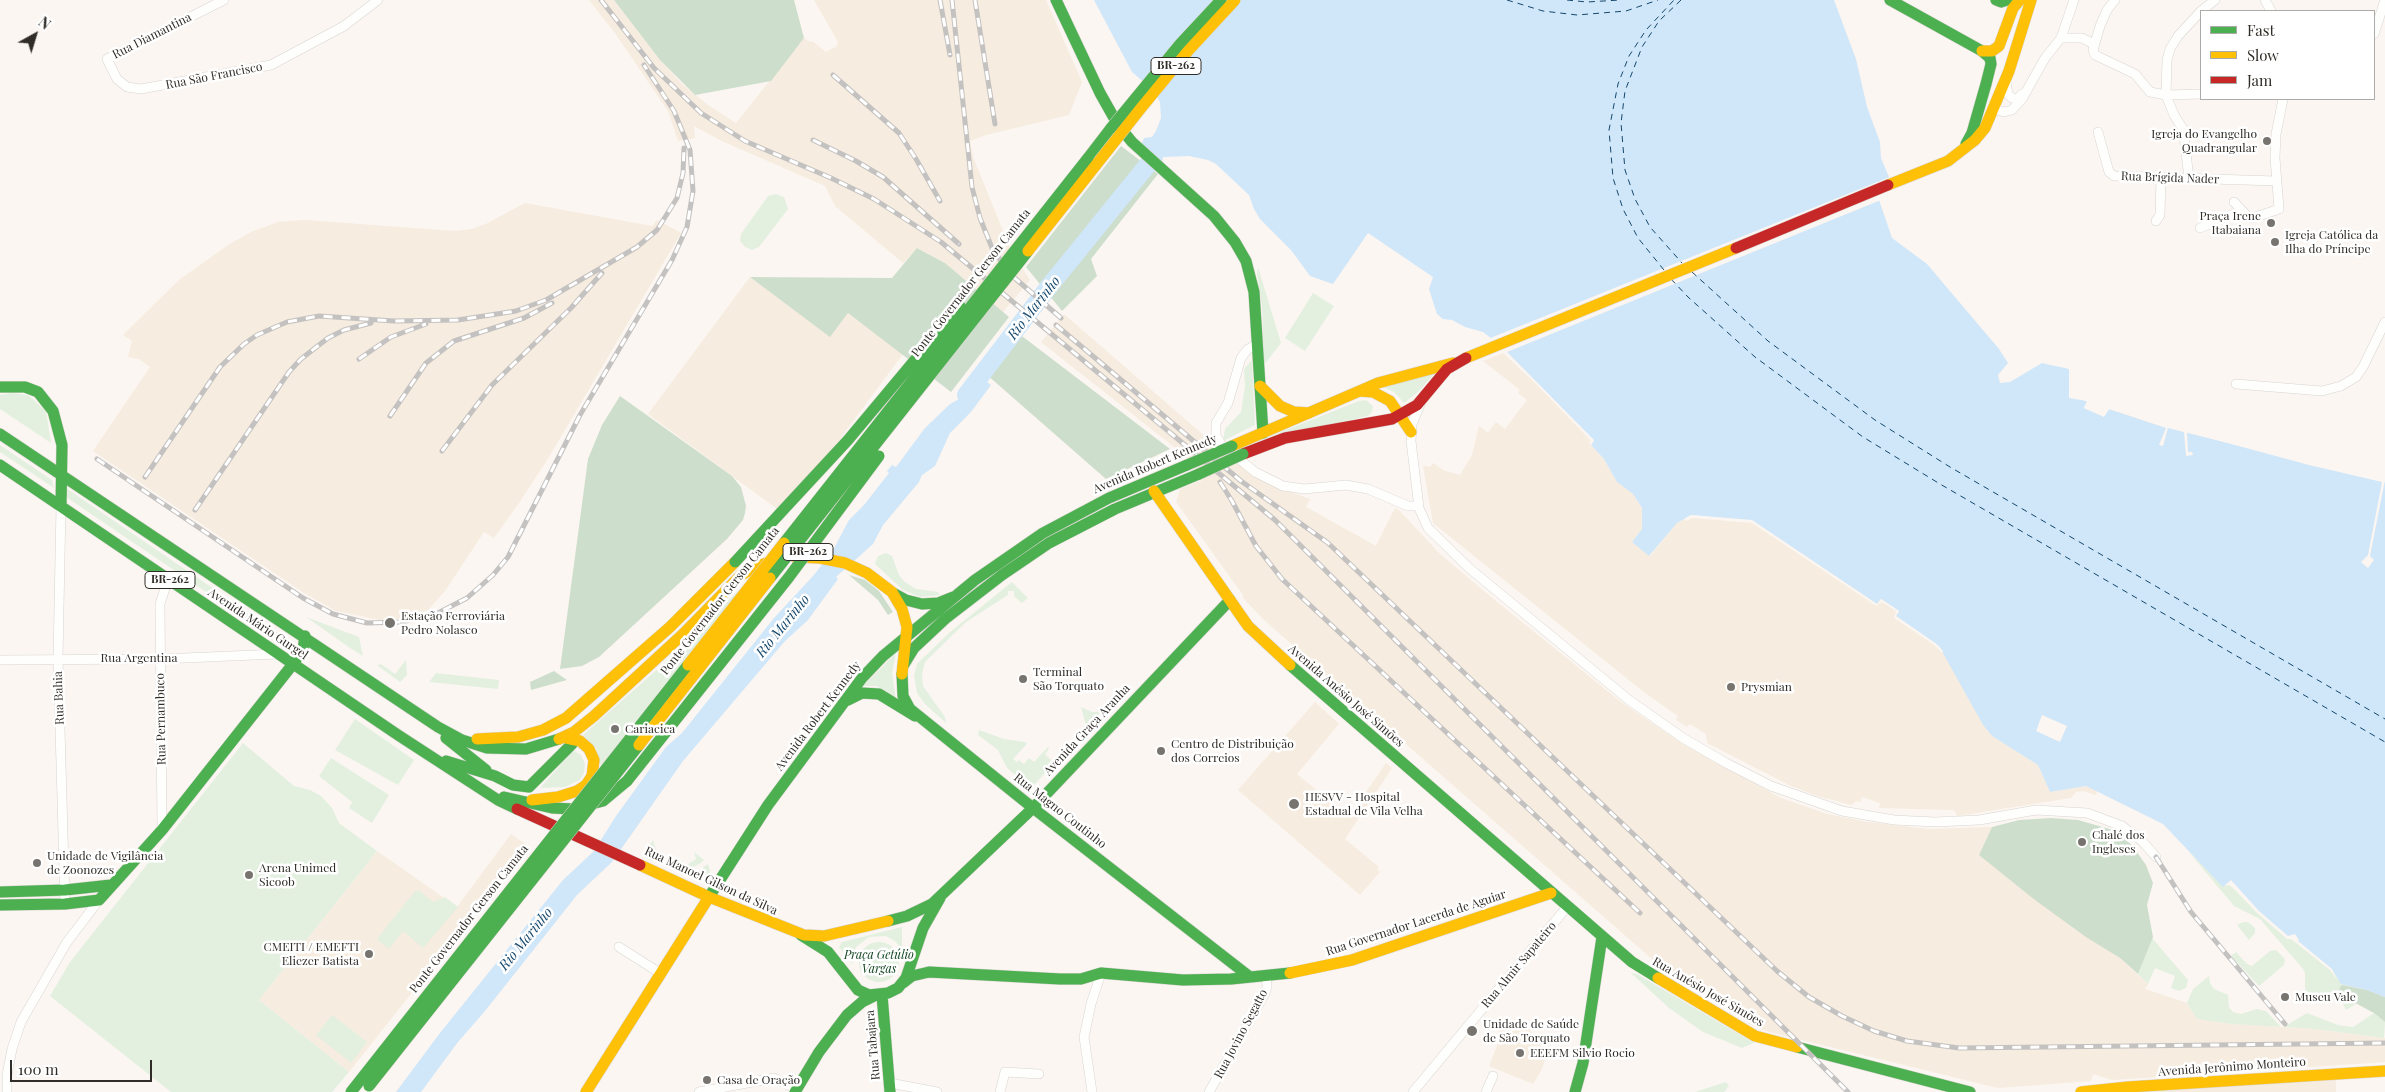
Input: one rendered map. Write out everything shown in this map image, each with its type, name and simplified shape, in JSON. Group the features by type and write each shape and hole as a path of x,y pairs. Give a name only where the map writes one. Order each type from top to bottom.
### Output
{"main road":[{"path":"1056,0 1100,93 1132,142 1172,176 1214,216 1241,251 1253,282 1263,433"},
{"name":"BR-262","path":"1116,131 1161,67 1221,0"},
{"name":"BR-262","path":"1116,131 1235,0"},
{"path":"1890,0 1982,51 1991,60 1972,133 1958,155"},
{"path":"1996,0 2000,2 2007,0"},
{"path":"1982,51 1992,51 2000,46 2013,8 2020,0"},
{"path":"1260,386 1280,406 1294,412 1309,413 1378,383 1458,361 1486,350 1958,155 1986,128 2006,82 2031,0"},
{"path":"1986,84 1987,100 1994,109"},
{"name":"Ponte Governador Gerson Camata","path":"351,1092 1088,158 1116,131"},
{"name":"Ponte Governador Gerson Camata","path":"364,1092 979,315 1116,131"},
{"name":"BR-262","path":"438,728 462,736 490,740 518,737 555,725 576,711 649,646 735,562 848,440 905,370 1088,158"},
{"name":"BR-262","path":"477,788 552,808 584,808 603,801 627,781 829,525 979,315"},
{"name":"Avenida Robert Kennedy","path":"902,674 909,653 920,640 1002,575 1073,530 1154,492 1278,440 1383,422 1401,415 1424,398 1447,369 1458,361"},
{"path":"0,387 25,387 38,392 47,400 58,424 62,445 61,506"},
{"path":"1360,391 1373,392 1384,397 1394,405 1411,432"},
{"name":"Avenida Robert Kennedy","path":"586,1092 768,805 872,666 953,597 1019,549 1067,519 1136,486 1309,413"},
{"name":"Avenida Mário Gurgel","path":"0,434 305,636 438,728"},
{"name":"Avenida Mário Gurgel","path":"0,465 477,788"},
{"name":"Avenida Anésio José Simões","path":"1154,492 1230,600 1255,633 1270,649 1552,893"},
{"path":"438,728 474,745 500,750 539,747 566,738 594,716 682,635 740,576 769,562 808,557 833,560 856,568 876,578 892,592 906,600 922,604 938,603 953,597"},
{"path":"892,592 902,609 907,636 902,674 904,696 910,709 921,720"},
{"name":"Avenida Graça Aranha","path":"940,898 1033,808 1230,600"},
{"path":"0,905 65,904 99,900 162,830 293,664 303,648 305,636"},
{"name":"Rua Magno Coutinho","path":"845,703 862,694 879,694 921,720 1250,977"},
{"path":"427,719 452,744 495,776"},
{"path":"428,755 495,776 516,786 529,787 572,744 566,738"},
{"path":"519,800 545,799 567,794 582,789 590,781 594,771 592,755 585,745 566,738"},
{"name":"Rua Manoel Gilson da Silva","path":"477,788 520,811 638,862 709,897 794,933 824,936 859,929 915,913 940,898"},
{"path":"0,892 65,890 111,885"},
{"name":"Rua Anésio José Simões","path":"1552,893 1602,938 1646,972 1755,1036 1933,1083"},
{"name":"Rua Governador Lacerda de Aguiar","path":"903,983 912,976 929,972 1060,979 1081,979 1101,973 1183,980 1266,976 1352,960 1552,893"},
{"path":"796,1090 841,1022 854,1008 879,995 894,991 903,983 909,973 923,928 940,898"},
{"path":"794,933 812,940 828,952 849,981 863,993 879,995"},
{"path":"1575,1092 1581,1071 1602,938"},
{"path":"841,1022 850,1001 849,981"},
{"name":"Rua Tabajara","path":"879,995 890,1088"},
{"name":"Avenida Jerônimo Monteiro","path":"2081,1092 2385,1071"},
{"path":"1933,1083 1970,1092"}],"street":[{"name":"Rua Diamantina","path":"107,59 224,0"},
{"name":"Rua São Francisco","path":"107,59 117,79 127,87 134,89 246,71 271,65 292,55 344,26 378,0"},
{"path":"1994,109 2004,112 2012,110 2045,58 2061,38 2074,0"},
{"path":"2115,0 2107,10 2094,44 2093,53 2098,58 2135,74 2150,92 2166,95 2200,94"},
{"path":"2202,10 2215,0"},
{"path":"2375,31 2385,0"},
{"path":"2189,178 2183,130 2174,115 2166,95 2167,60 2170,48 2186,25 2200,12"},
{"path":"2061,38 2082,38 2094,44"},
{"path":"2006,82 2008,94 2012,98 2017,99 2029,86"},
{"path":"2234,202 2245,216 2254,218 2279,209 2276,181 2276,134 2283,100"},
{"name":"Rua Brígida Nader","path":"2098,132 2111,175 2276,181"},
{"path":"2156,221 2160,215 2161,178"},
{"path":"2200,228 2241,210"},
{"path":"2236,384 2322,391 2342,386 2356,377 2363,367 2385,322"},
{"path":"1258,343 1247,350 1241,358 1228,403 1216,423 1216,436 1221,444 1255,472 1283,486 1304,489 1346,485 1368,489 1402,504 1418,506"},
{"path":"1424,398 1414,415 1411,432 1418,506 1428,528 1461,562 1629,700 1683,738 1749,775 1818,804 1860,815 1894,820 1960,822 2036,810 2087,813 2122,826 2142,841 2156,857"},
{"name":"Rua Bahia","path":"61,506 58,659 65,904"},
{"name":"Rua Pernambuco","path":"162,830 160,604 168,579"},
{"name":"Rua Argentina","path":"0,660 160,659 279,654"},
{"path":"7,1092 7,1075 12,1049 21,1022 68,942 99,900"},
{"name":"Rua Almir Sapateiro","path":"1413,1092 1567,907"},
{"path":"619,947 660,973"},
{"path":"1092,1092 1084,1037 1091,1004 1101,973"},
{"name":"Rua Jovino Segatto","path":"1210,1092 1265,993 1267,987 1266,976"},
{"path":"1000,1092 1005,1072 1039,1074"},
{"path":"1486,1092 1493,1076"},
{"path":"700,1092 774,1078 796,1090"},
{"path":"1933,1083 1941,1092"},
{"path":"890,1088 937,1092"}],"shaded area":[{"path":"589,0 614,0 660,60 683,85 708,105 736,123 804,38 810,42 812,41 826,52 837,46 838,42 814,0 1046,0 1082,82 1069,115 986,135 970,141 973,157 1012,253 1030,280 1003,312 945,263 918,248 903,263 835,206 825,186 724,142 694,126 695,138 678,141 668,111 615,33"},
{"path":"525,203 652,226 657,220 681,233 549,457 519,503 494,538 484,532 445,591 428,610 405,619 380,620 336,611 304,593 93,451 150,367 139,359 128,357 132,341 123,335 179,280 228,245 251,232 278,222 305,220 455,231 472,229 488,223"},
{"path":"750,277 830,336 848,313 903,354 784,514 648,414"},
{"path":"1064,314 1224,453 1274,486 1310,499 1306,507 1376,546 1395,508 1400,511 1439,553 1491,597 1621,702 1684,745 1781,798 1827,814 1868,822 1929,829 1992,827 1979,855 2075,929 2120,958 2148,984 2145,989 2187,1003 2197,1019 2231,1024 2315,1029 2385,1038 2385,1062 2112,1080 2093,1074 2091,1081 1998,1088 1769,1032 1751,1025 1719,1003 1668,973 1264,620 1243,598 1243,595 1176,502 1180,489 1203,480 1188,458 1041,342"},
{"path":"1506,352 1594,440 1591,445 1604,459 1617,482 1633,494 1642,509 1642,529 1632,542 1650,556 1677,523 1691,515 1752,520 1881,599 1943,650 1983,725 1992,736 2038,765 2050,792 2086,786 2097,791 2096,795 2083,791 2076,792 2071,798 1957,816 1954,810 1879,808 1880,803 1862,797 1860,802 1856,801 1852,805 1817,796 1789,785 1707,743 1706,734 1690,724 1687,727 1676,720 1678,716 1645,693 1433,523 1423,466 1430,467 1433,463 1445,471 1460,475 1472,455 1479,426 1488,433 1496,422 1505,429 1527,400 1518,393 1520,390 1483,361"},
{"name":"HESVV - Hospital Estadual de Vila Velha","path":"1315,702 1339,724 1297,774 1349,817 1386,763 1392,768 1345,839 1379,867 1377,869 1380,872 1360,895 1238,790"},
{"name":"CMEITI / EMEFTI Eliezer Batista","path":"511,834 528,846 349,1072 259,1000 377,851 457,907"},
{"name":"EEEFM Silvio Rocio","path":"1501,1021 1529,1029 1533,1035 1551,1038 1542,1069 1533,1084 1489,1066 1498,1043 1506,1035 1498,1032"},
{"path":"2336,1080 2336,1092 2152,1092 2198,1088"}],"green space":[{"path":"614,0 794,0 804,38 771,81 695,95 660,60"},
{"path":"1121,146 1158,174 1091,259 1097,276 1062,311 1026,267"},
{"path":"776,194 784,197 788,209 759,247 752,250 745,247 740,241 741,234 768,196"},
{"path":"917,248 945,263 1009,317 951,392 848,313 830,337 750,277 892,278"},
{"path":"1258,267 1281,343 1264,365 1262,307 1257,274"},
{"path":"1313,293 1334,306 1305,351 1285,338"},
{"path":"1018,333 1170,449 1106,479 986,374"},
{"path":"1252,360 1255,425 1223,441 1225,429 1241,412 1245,386 1244,369"},
{"path":"1436,372 1418,392 1404,403 1394,392 1381,386"},
{"path":"12,393 28,395 46,411 51,443 0,409 0,395"},
{"path":"620,396 732,476 741,487 746,506 745,513 743,520 727,539 599,657 582,666 560,669 588,459 602,425"},
{"path":"1366,400 1373,406 1372,412 1368,416 1300,431 1238,449 1359,401"},
{"path":"0,445 52,480 54,488 0,452"},
{"path":"66,488 293,643 294,647 289,648 66,497"},
{"path":"886,553 892,556 899,575 905,582 916,589 938,592 940,595 920,597 903,590 875,564 878,556"},
{"path":"849,575 865,580 879,591 893,612 888,615 878,600"},
{"path":"1012,582 1028,598 1022,603 1014,596 1014,591 1008,591 1008,595 966,622 925,662 922,674 923,686 945,717 946,723 925,704 917,693 914,676 917,664 950,632"},
{"path":"744,585 601,767 596,748 583,735 679,650"},
{"path":"306,617 359,637 363,656 350,648"},
{"path":"896,653 892,673 896,700 877,686 863,686"},
{"path":"406,660 407,675 400,682 377,665 381,664 395,674"},
{"path":"554,671 567,680 531,690 530,682"},
{"path":"436,673 499,680 498,689 429,682"},
{"path":"1081,707 1092,712 1102,712 1087,729"},
{"path":"355,719 414,760 398,785 335,750"},
{"path":"979,730 1004,739 1025,742 1027,744 1013,759 1017,762 1019,760 1024,764 1029,758 1034,762 1048,747 1049,749 1045,754 1054,763 1034,785 1028,786 1007,768 998,750 978,735"},
{"path":"243,743 294,786 310,790 321,796 332,808 339,823 377,851 259,1000 349,1072 332,1092 171,1092 50,996 70,962"},
{"path":"573,750 581,755 585,764 584,773 580,780 565,787 540,788"},
{"path":"331,758 389,795 372,823 349,808 352,802 319,776"},
{"path":"2051,818 2078,820 2113,830 2132,845 2146,865 2153,883 2147,905 2153,937 2138,974 2120,958 2086,937 2035,900 1979,855 1992,827 2019,820"},
{"path":"653,840 657,852 664,856 660,860 652,861 642,856"},
{"path":"2188,851 2223,886 2229,885 2233,888 2256,912 2287,939 2291,939 2330,970 2338,981 2332,969 2340,966 2385,997 2367,990 2342,985 2339,990 2346,998 2356,1004 2346,1010 2341,1000 2335,997 2319,1000 2312,999 2305,991 2305,973 2303,969 2260,919 2234,906"},
{"path":"694,852 704,860 701,863 689,869 676,867 682,861 685,866 696,859"},
{"path":"708,864 711,875 709,882 702,882 693,877 693,874"},
{"path":"415,891 420,891 433,902 445,897 458,907 423,948 403,931 389,949 377,939"},
{"path":"2248,922 2255,928 2255,933 2249,940 2237,925"},
{"name":"Praça Getúlio Vargas","path":"902,927 902,949 895,941 886,936 869,937 856,947 852,964 839,947 842,942"},
{"path":"2152,938 2188,980 2186,988 2179,991 2171,988 2175,976 2155,968 2148,984 2138,974"},
{"name":"Praça Getúlio Vargas","path":"883,942 890,945 896,951 899,962 898,970 890,979 883,982 875,982 868,979 860,970 859,958 862,951 871,943"},
{"path":"2276,950 2285,959 2284,965 2259,986 2231,956 2236,952 2247,964 2252,966 2270,951"},
{"path":"1631,973 1637,974 1754,1043 1742,1048 1703,1032 1669,1008"},
{"path":"2209,976 2210,983 2214,989 2228,995 2229,1007 2233,1012 2241,1014 2257,1009 2266,1011 2281,1027 2231,1024 2197,1019 2187,1003 2193,989"},
{"path":"2342,985 2367,990 2385,997 2385,1022 2374,1013 2346,998 2339,989"},
{"path":"2307,1013 2338,1025 2353,1027 2374,1013 2385,1022 2384,1038 2284,1027"},
{"path":"332,1015 367,1042 351,1063 316,1035"},
{"path":"1726,1082 1729,1086 1724,1092 1695,1092"}],"water":[{"path":"1094,0 1834,0 1856,59 1867,107 1880,142 1881,158 1891,182 1878,197 1892,238 1927,264 1999,349 2008,363 1998,375 2000,383 2010,382 2042,363 2069,369 2069,397 2087,401 2084,408 2104,416 2109,409 2184,432 2385,482 2385,997 2367,990 2341,984 2332,969 2298,941 2295,934 2288,936 2259,911 2231,880 2223,887 2163,824 2086,786 2050,792 2038,765 1992,736 1983,725 1939,646 1896,616 1899,611 1881,599 1877,604 1753,521 1691,515 1677,523 1649,556 1632,542 1642,529 1642,508 1633,494 1617,482 1604,459 1591,445 1594,441 1496,342 1483,332 1465,327 1452,320 1443,319 1437,314 1429,289 1433,277 1368,233 1333,284 1310,276 1291,250 1260,219 1249,195 1216,164 1208,160 1189,156 1157,159 1141,145 1144,138 1152,137 1156,131 1161,118 1160,102 1153,90 1132,72"},
{"name":"Rio Marinho","path":"978,375 991,385 971,412 950,433 935,466 922,475 919,482 883,525 873,544 836,577 838,579 808,620 785,641 683,761 612,862 577,895 458,1042 421,1092 396,1092 440,1033 563,880 594,851 616,816 666,747 682,733 774,618 813,576 832,552 849,520 864,505 889,473 887,471 892,465 896,467 925,428 950,404 963,397"}],"pier":[{"path":"1892,176 1893,183 1880,198 1881,200 1507,352 1594,440 1591,445 1589,443 1591,441 1537,385 1488,339"},
{"path":"2069,369 2072,370 2072,395 2088,399 2087,407 2103,413 2109,406 2184,430 2385,480 2370,556 2374,560 2368,568 2361,562 2368,555 2382,482 2309,465 2187,432 2188,452 2192,452 2193,455 2186,456 2184,432 2168,428 2163,446 2159,445 2166,428 2109,409 2104,417 2084,408 2087,401 2069,398"},
{"path":"1691,515 1752,520 1877,604 1881,599 1899,611 1896,616 1935,643 1943,651 1942,653 1934,645 1894,618 1896,611 1882,602 1876,606 1752,523 1692,518 1686,521 1684,519"},
{"path":"2042,715 2067,726 2060,742 2036,731"}],"waterway":[{"name":"Rio Marinho","path":"966,395 1047,289 1154,157"}],"ferry route":[{"path":"1507,0 1543,11 1577,15 1626,11 1658,0"},
{"path":"1567,0 1587,2 1620,0"},
{"path":"1664,270 1638,238 1623,209 1613,178 1609,130 1618,84 1629,56 1646,30 1674,0"},
{"path":"1681,0 1659,21 1642,47 1625,91 1621,123 1625,170 1635,199 1650,227 1682,263"},
{"path":"1692,272 1768,341 1875,420 1950,467 2385,719"},
{"path":"1671,279 1688,297 1755,357 1863,437 1940,484 2385,742"}],"railway":[{"path":"601,0 654,68 701,113 745,141 831,178 874,199 941,242 1275,520 1848,1092"},
{"path":"940,0 950,55"},
{"path":"952,0 972,187 980,218 992,248 1010,274 1061,318"},
{"path":"975,0 995,124"},
{"path":"97,459 303,598 333,614 367,623 402,622 436,614 467,598 493,575 508,557 580,415 672,260 687,227 693,191 690,150 674,111 644,65"},
{"path":"833,75 899,133 940,201"},
{"path":"813,140 856,161 883,177 959,244"},
{"path":"145,477 220,367 244,344 257,335 287,322 319,316 394,321 458,320 516,311 546,300 637,247 657,230 677,198 683,173 684,148"},
{"path":"442,451 492,385 571,308 602,273"},
{"path":"390,416 426,363 454,341 524,318 552,303"},
{"path":"195,510 289,372 301,359 328,338 344,330 371,323"},
{"path":"359,359 391,337 426,324"},
{"path":"1056,325 1241,481 1328,543 1777,971 1809,997 1842,1016 1874,1031 1907,1041 1959,1048 2385,1043"},
{"path":"1220,482 1256,546 1282,579 1640,913"},
{"path":"2156,857 2191,912 2285,1024"}],"traffic: fast":[{"path":"1056,0 1100,93 1118,125 1132,142 1214,216 1235,242 1246,261 1254,292 1263,433"},
{"path":"1111,128 1180,44 1221,0"},
{"path":"1890,0 1982,51 1990,58 1991,64 1986,84 1972,133 1966,144"},
{"path":"1996,0 2001,2 2007,0"},
{"path":"1088,158 1111,128"},
{"path":"784,543 1088,158"},
{"path":"770,578 1028,251"},
{"path":"735,562 848,440 960,306"},
{"path":"0,387 25,387 38,392 53,411 62,445 61,506"},
{"path":"0,434 438,727 462,740 487,748 526,749 559,739"},
{"path":"1187,465 1232,446"},
{"path":"1199,474 1243,454"},
{"path":"627,781 789,577 879,456"},
{"path":"0,465 398,735 498,800 517,809"},
{"path":"709,897 768,805 862,678 883,656 975,580 1043,533 1109,498 1187,465"},
{"path":"903,666 914,648 945,619 1002,575 1049,543 1115,509 1199,474"},
{"path":"893,593 906,600 922,604 938,603 953,597"},
{"path":"1230,600 1033,808 1250,977"},
{"path":"293,664 303,649 305,636"},
{"path":"0,905 65,904 99,900 162,830 293,664"},
{"path":"351,1092 688,665"},
{"path":"1290,665 1632,962 1658,978"},
{"path":"888,921 907,916 932,904 1033,808 910,709 903,696 902,674"},
{"path":"848,700 862,693 879,694 915,716"},
{"path":"446,738 486,770"},
{"path":"446,761 495,776 513,785 529,787 572,744 570,738"},
{"path":"369,1086 639,745"},
{"path":"504,797 552,808 573,809 603,801 627,781"},
{"path":"0,892 65,890 111,885"},
{"path":"801,935 828,952 858,990 869,995 888,993 898,988 906,978 923,928 940,898"},
{"path":"1575,1092 1583,1063 1602,937"},
{"path":"903,983 912,976 929,972 1060,979 1081,979 1101,973 1183,980 1231,979 1290,973"},
{"path":"795,1092 819,1052 847,1015 862,1002 876,995"},
{"path":"882,995 890,1092"},
{"path":"1797,1047 1970,1092"}],"traffic: slow":[{"path":"1028,251 1188,51 1235,0"},
{"path":"1982,51 1992,51 1999,46 2013,8 2020,0"},
{"path":"1888,185 1948,161 1975,140 1985,128 2009,71 2031,0"},
{"path":"1466,358 1736,248"},
{"path":"1232,446 1378,383 1453,363"},
{"path":"1260,386 1280,406 1294,412 1309,413"},
{"path":"1360,391 1373,392 1390,401 1411,432"},
{"path":"1154,491 1248,626 1290,665"},
{"path":"688,665 784,543"},
{"path":"795,557 820,558 845,563 867,573 892,592 902,609 907,627 902,674"},
{"path":"559,739 574,732 594,716 682,635 740,576 756,566 774,561"},
{"path":"477,739 518,737 543,730 566,718 670,627 735,562"},
{"path":"639,745 770,578"},
{"path":"532,800 558,797 577,791 586,785 592,776 594,760 589,749 580,741 566,738"},
{"path":"640,865 709,897 804,935 824,936 888,921"},
{"path":"1290,973 1352,960 1551,893"},
{"path":"586,1092 709,897"},
{"path":"1658,978 1755,1036 1797,1047"},
{"path":"2081,1092 2128,1087 2385,1071"}],"traffic: jam":[{"path":"1736,248 1888,185"},
{"path":"1243,454 1285,438 1392,419 1417,405 1447,369 1466,358"},
{"path":"517,809 640,865"}],"place":[{"name":"Igreja do Evangelho Quadrangular","path":"2267,141"},
{"name":"Praça Irene Itabaiana","path":"2271,223"},
{"name":"Igreja Católica da Ilha do Príncipe","path":"2275,242"},
{"name":"Estação Ferroviária Pedro Nolasco","path":"390,623"},
{"name":"Terminal São Torquato","path":"1023,679"},
{"name":"Prysmian","path":"1731,687"},
{"name":"Cariacica","path":"615,729"},
{"name":"Centro de Distribuição dos Correios","path":"1161,751"},
{"name":"HESVV - Hospital Estadual de Vila Velha","path":"1294,804"},
{"name":"Chalé dos Ingleses","path":"2082,842"},
{"name":"Unidade de Vigilância de Zoonozes","path":"37,863"},
{"name":"Arena Unimed Sicoob","path":"249,875"},
{"name":"CMEITI / EMEFTI Eliezer Batista","path":"369,954"},
{"name":"Museu Vale","path":"2285,997"},
{"name":"Unidade de Saúde de São Torquato","path":"1472,1031"},
{"name":"EEEFM Silvio Rocio","path":"1520,1053"},
{"name":"Casa de Oração","path":"707,1080"}]}
